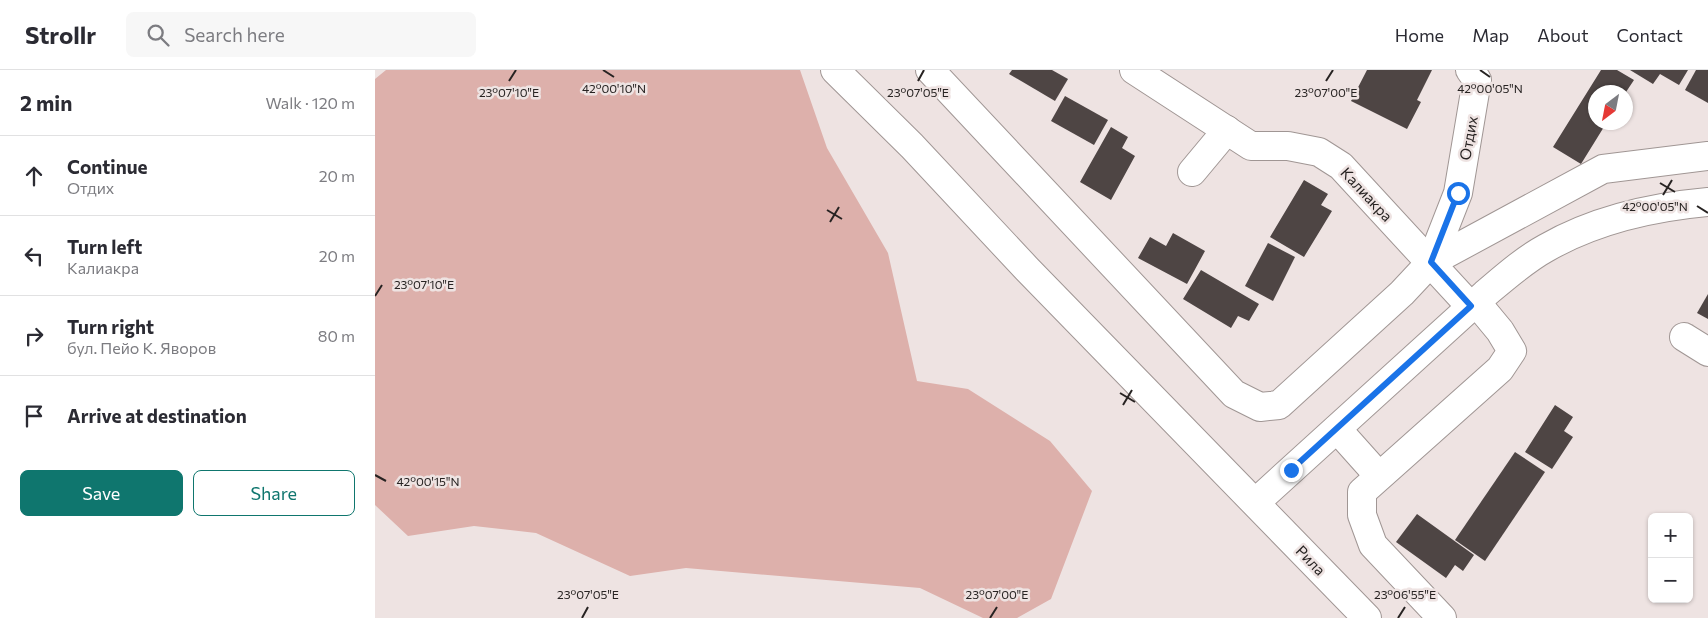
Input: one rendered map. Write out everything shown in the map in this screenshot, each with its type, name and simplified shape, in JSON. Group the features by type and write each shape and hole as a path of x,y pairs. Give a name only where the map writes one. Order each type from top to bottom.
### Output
{"street":[{"path":"930,70 1234,394 1260,407 1279,406 1402,293 1431,262 1603,169 1708,156"},
{"name":"Калиакра","path":"1134,70 1251,146 1288,146 1319,152 1341,166 1431,262 1500,331 1512,351 1499,370 1379,476"},
{"name":"Отдих","path":"1431,262 1458,193 1477,80 1470,70"},
{"name":"Рила","path":"837,71 912,146 1041,283 1367,618"},
{"path":"1192,172 1227,130"},
{"path":"1256,502 1473,304 1513,270 1545,248 1576,233 1653,209 1708,202"},
{"path":"1684,338 1708,352"},
{"path":"1337,429 1379,476 1362,492 1362,515 1373,545 1442,618"}],"shaded area":[{"path":"386,70 800,70 827,148 888,253 917,381 968,389 1050,441 1092,491 1051,599 1017,618 983,618 920,588 686,568 630,576 536,533 474,526 408,536 375,505 375,79"}],"building":[{"path":"1012,70 1052,70 1068,79 1055,101 1009,74"},
{"path":"1367,70 1432,70 1417,100 1421,102 1407,129 1351,101"},
{"path":"1601,70 1617,70 1634,80 1631,85 1592,85"},
{"path":"1630,70 1688,70 1679,85 1660,74 1653,84"},
{"path":"1696,70 1708,70 1708,103 1685,90"},
{"path":"1588,91 1588,130 1602,130 1581,164 1553,147"},
{"path":"1065,96 1108,120 1094,145 1051,121"},
{"path":"1111,127 1128,137 1122,148 1135,156 1111,200 1080,182"},
{"path":"1304,180 1328,194 1321,205 1332,211 1304,257 1270,237"},
{"path":"1173,233 1205,251 1187,284 1138,258 1150,237 1166,246"},
{"path":"1268,243 1295,257 1273,301 1245,286"},
{"path":"1201,270 1259,304 1249,321 1238,316 1231,328 1183,299"},
{"path":"1708,294 1708,319 1697,313"},
{"path":"1555,405 1573,417 1564,431 1573,437 1552,469 1525,452"},
{"path":"1515,452 1545,472 1485,561 1455,540"},
{"path":"1417,514 1474,555 1463,571 1455,565 1446,578 1396,542"}],"route":[{"path":"1291,470 1471,306 1431,262 1458,193"}]}
